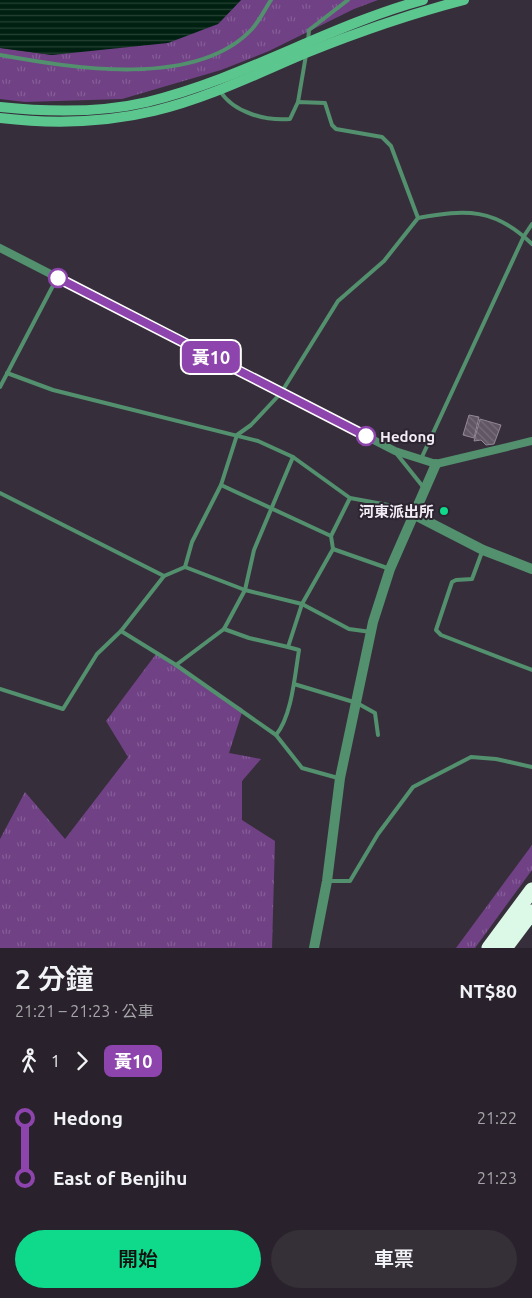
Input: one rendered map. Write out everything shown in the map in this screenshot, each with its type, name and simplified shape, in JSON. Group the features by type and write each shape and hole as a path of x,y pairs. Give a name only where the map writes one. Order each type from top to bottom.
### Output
{"highway":[{"path":"489,948 532,890"},
{"path":"505,948 532,912"}],"main road":[{"path":"0,107 56,111 114,108 147,102 214,82 308,42 424,0"},
{"path":"0,118 59,122 116,118 155,111 220,91 306,53 414,13 464,0"}],"street":[{"path":"0,248 395,451 420,461 436,464 532,441"},
{"path":"314,948 327,881 340,778 371,632 390,569 436,464"},
{"path":"413,514 483,550 532,569"}],"lane":[{"path":"0,55 49,64 120,70 177,66 218,54 252,29 271,0"},
{"path":"220,91 226,101 244,111 275,120 290,119 298,102 310,30 348,0"},
{"path":"298,102 326,103 332,125 336,129 382,137 391,146 418,218"},
{"path":"185,567 192,542 221,485 237,435 251,425 282,393 338,301 384,261 418,218 454,211 472,212 518,230 532,244"},
{"path":"420,461 524,236 532,224"},
{"path":"0,387 58,278"},
{"path":"7,373 53,390 258,441 294,457 350,498 388,505 413,514"},
{"path":"395,451 424,488"},
{"path":"176,665 224,629 245,590 254,550 294,457"},
{"path":"221,485 332,536"},
{"path":"0,493 164,576"},
{"path":"288,647 302,604 333,549 332,536 350,498"},
{"path":"333,549 390,569"},
{"path":"483,550 472,579 452,582 436,630 440,635 532,670"},
{"path":"0,689 63,709 96,654 121,631 164,576 185,567 245,590 302,604 349,630 371,632"},
{"path":"224,629 248,638 299,650 294,684 282,727 276,735"},
{"path":"121,631 176,665 276,735 302,768 340,778"},
{"path":"294,684 357,703 376,713 378,735"},
{"path":"327,881 350,881 378,834 414,787 471,757 496,759 532,767"}],"green space":[{"path":"241,0 378,0 354,9 269,51 221,70 122,99 25,102 0,99 0,48 52,55 218,24"},
{"path":"156,654 243,709 229,753 261,759 242,781 242,820 275,841 272,948 0,948 0,839 25,792 65,839 128,757 106,721"},
{"path":"532,845 532,870 475,948 456,948"}],"shaded area":[{"path":"0,0 241,0 218,24 168,43 52,55 0,48"}],"building":[{"path":"469,415 479,417 474,438 463,435"},
{"path":"480,419 501,425 494,444 486,445 481,440 474,441"}],"bus line":[{"name":"黃10","path":"58,278 366,436"}],"place":[{"name":"Hedong","path":"366,436"},
{"name":"河東派出所","path":"444,511"}]}
